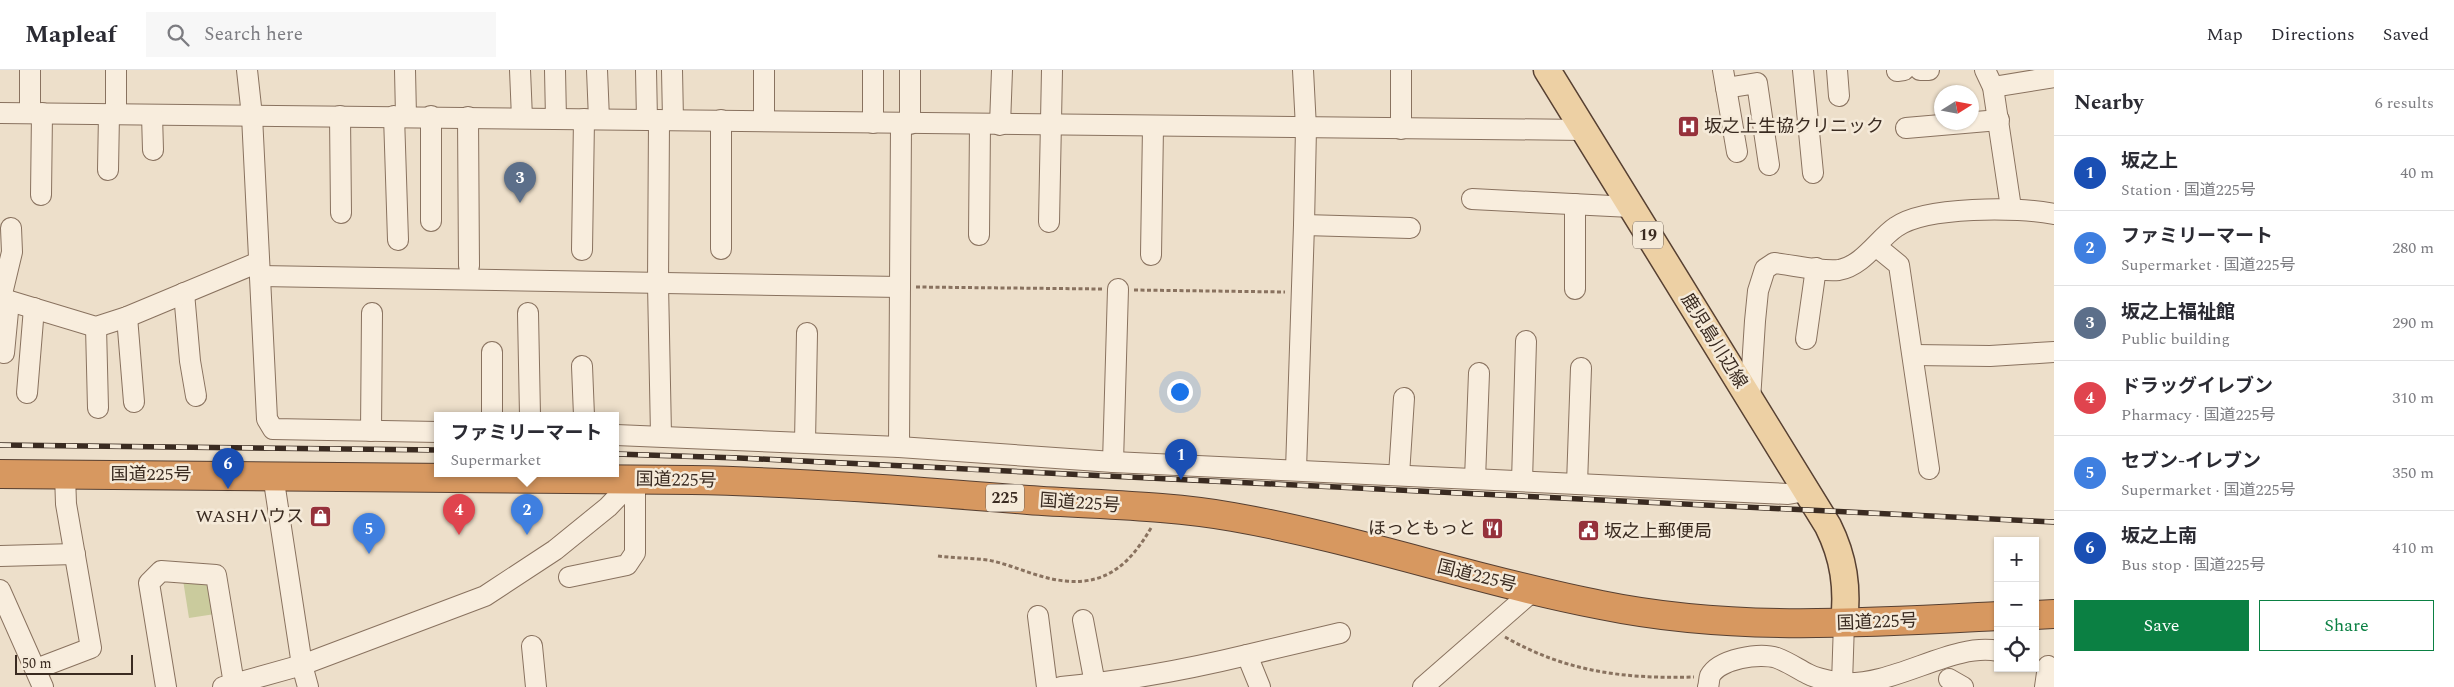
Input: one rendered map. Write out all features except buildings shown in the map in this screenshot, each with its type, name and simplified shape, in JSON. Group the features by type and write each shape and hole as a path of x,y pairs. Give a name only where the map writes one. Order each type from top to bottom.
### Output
{"highway":[{"name":"国道225号","path":"0,474 434,477"},
{"name":"国道225号","path":"454,477 782,482 1158,509 1229,516 1279,526 1360,544 1534,590 1604,606 1726,622 1844,623 1994,616"},
{"path":"2039,614 2054,614"}],"main road":[{"name":"鹿児島川辺線","path":"1547,70 1828,526 1842,559 1846,599 1844,623"}],"street":[{"path":"30,70 36,113 41,195"},
{"path":"108,170 116,70"},
{"path":"247,70 252,116 267,419 273,429 434,432"},
{"path":"398,240 400,116 405,70"},
{"path":"520,70 522,118"},
{"path":"555,70 556,118"},
{"path":"582,250 591,119 597,70"},
{"path":"646,70 660,120"},
{"path":"661,436 658,284 660,120 672,70"},
{"path":"764,70 764,120"},
{"path":"873,70 874,123"},
{"path":"899,447 900,287 905,124 910,70"},
{"path":"1000,125 1002,70"},
{"path":"1049,222 1052,70"},
{"path":"1296,470 1306,128 1303,70"},
{"path":"1401,70 1401,129"},
{"path":"1803,70 1813,172"},
{"path":"1837,70 1839,96"},
{"path":"1920,70 1929,70"},
{"path":"2011,208 1998,120 1989,79 2054,77"},
{"path":"1737,152 1725,79 1757,83 1769,165"},
{"path":"0,113 431,116 764,120 905,124 1584,130"},
{"path":"152,114 153,150"},
{"path":"340,116 341,213"},
{"path":"431,116 431,221"},
{"path":"468,117 470,266"},
{"path":"721,120 721,249"},
{"path":"1906,128 1998,120"},
{"path":"980,124 980,235"},
{"path":"1151,255 1153,127"},
{"path":"1472,199 1631,207"},
{"path":"1575,204 1575,289"},
{"path":"1750,400 1758,292 1764,269 1774,263 1840,270 1865,257 1895,227 1911,219 1933,213 2011,208 2054,214"},
{"path":"1304,225 1410,228"},
{"path":"4,353 3,299 12,252 11,228"},
{"path":"1877,247 1899,265 1914,355 1929,469"},
{"path":"1806,339 1816,268"},
{"path":"3,299 96,327 127,317 184,293 259,269 658,284 900,287"},
{"path":"1113,462 1118,289"},
{"path":"184,293 190,361 196,396"},
{"path":"27,393 34,308"},
{"path":"371,431 372,313"},
{"path":"528,313 530,412"},
{"path":"127,317 134,402"},
{"path":"96,327 98,408"},
{"path":"805,442 806,333"},
{"path":"1522,481 1526,341"},
{"path":"492,352 492,412"},
{"path":"1914,355 1990,356 2054,352"},
{"path":"582,366 584,412"},
{"path":"1577,484 1581,368"},
{"path":"1475,479 1479,374"},
{"path":"1399,475 1404,398"},
{"path":"619,435 805,442 1113,462 1788,494 1806,491"},
{"path":"0,590 39,678 91,648 66,504 65,474"},
{"path":"273,475 302,665 308,687"},
{"path":"569,577 627,565 635,553 635,479"},
{"path":"166,687 149,583 161,571 216,575 229,685 302,665 486,596 555,550 608,507 635,479"},
{"path":"0,556 75,554"},
{"path":"1432,684 1534,590"},
{"path":"1038,616 1047,687"},
{"path":"1083,620 1095,684"},
{"path":"1842,683 1844,623"},
{"path":"1061,687 1120,684 1340,633"},
{"path":"532,646 536,687"},
{"path":"1709,682 1718,667 1741,658 1765,656 1777,658 1810,676 1842,683 1866,684 1895,677 1962,654 1994,651"},
{"path":"1247,655 1260,687"},
{"path":"2045,687 2046,665"}],"path":[{"path":"938,556 988,560 1065,581 1093,579 1114,572 1133,555 1156,521 1158,509"},
{"path":"1492,629 1525,648 1552,659 1615,675 1709,682"}],"green space":[{"path":"204,579 210,585 215,614 189,618 183,580"}],"railway":[{"path":"0,445 434,450"},
{"path":"619,454 739,458 2054,522"}],"place":[{"name":"坂之上生協クリニック","path":"1688,126"},
{"name":"坂之上福祉館","path":"520,203"},
{"name":"坂之上","path":"1181,480"},
{"name":"坂之上南","path":"228,489"},
{"name":"WASHハウス","path":"320,516"},
{"name":"ほっともっと","path":"1492,528"},
{"name":"坂之上郵便局","path":"1588,531"},
{"name":"ドラッグイレブン","path":"459,535"},
{"name":"ファミリーマート","path":"527,535"},
{"name":"セブン-イレブン","path":"369,554"}]}
